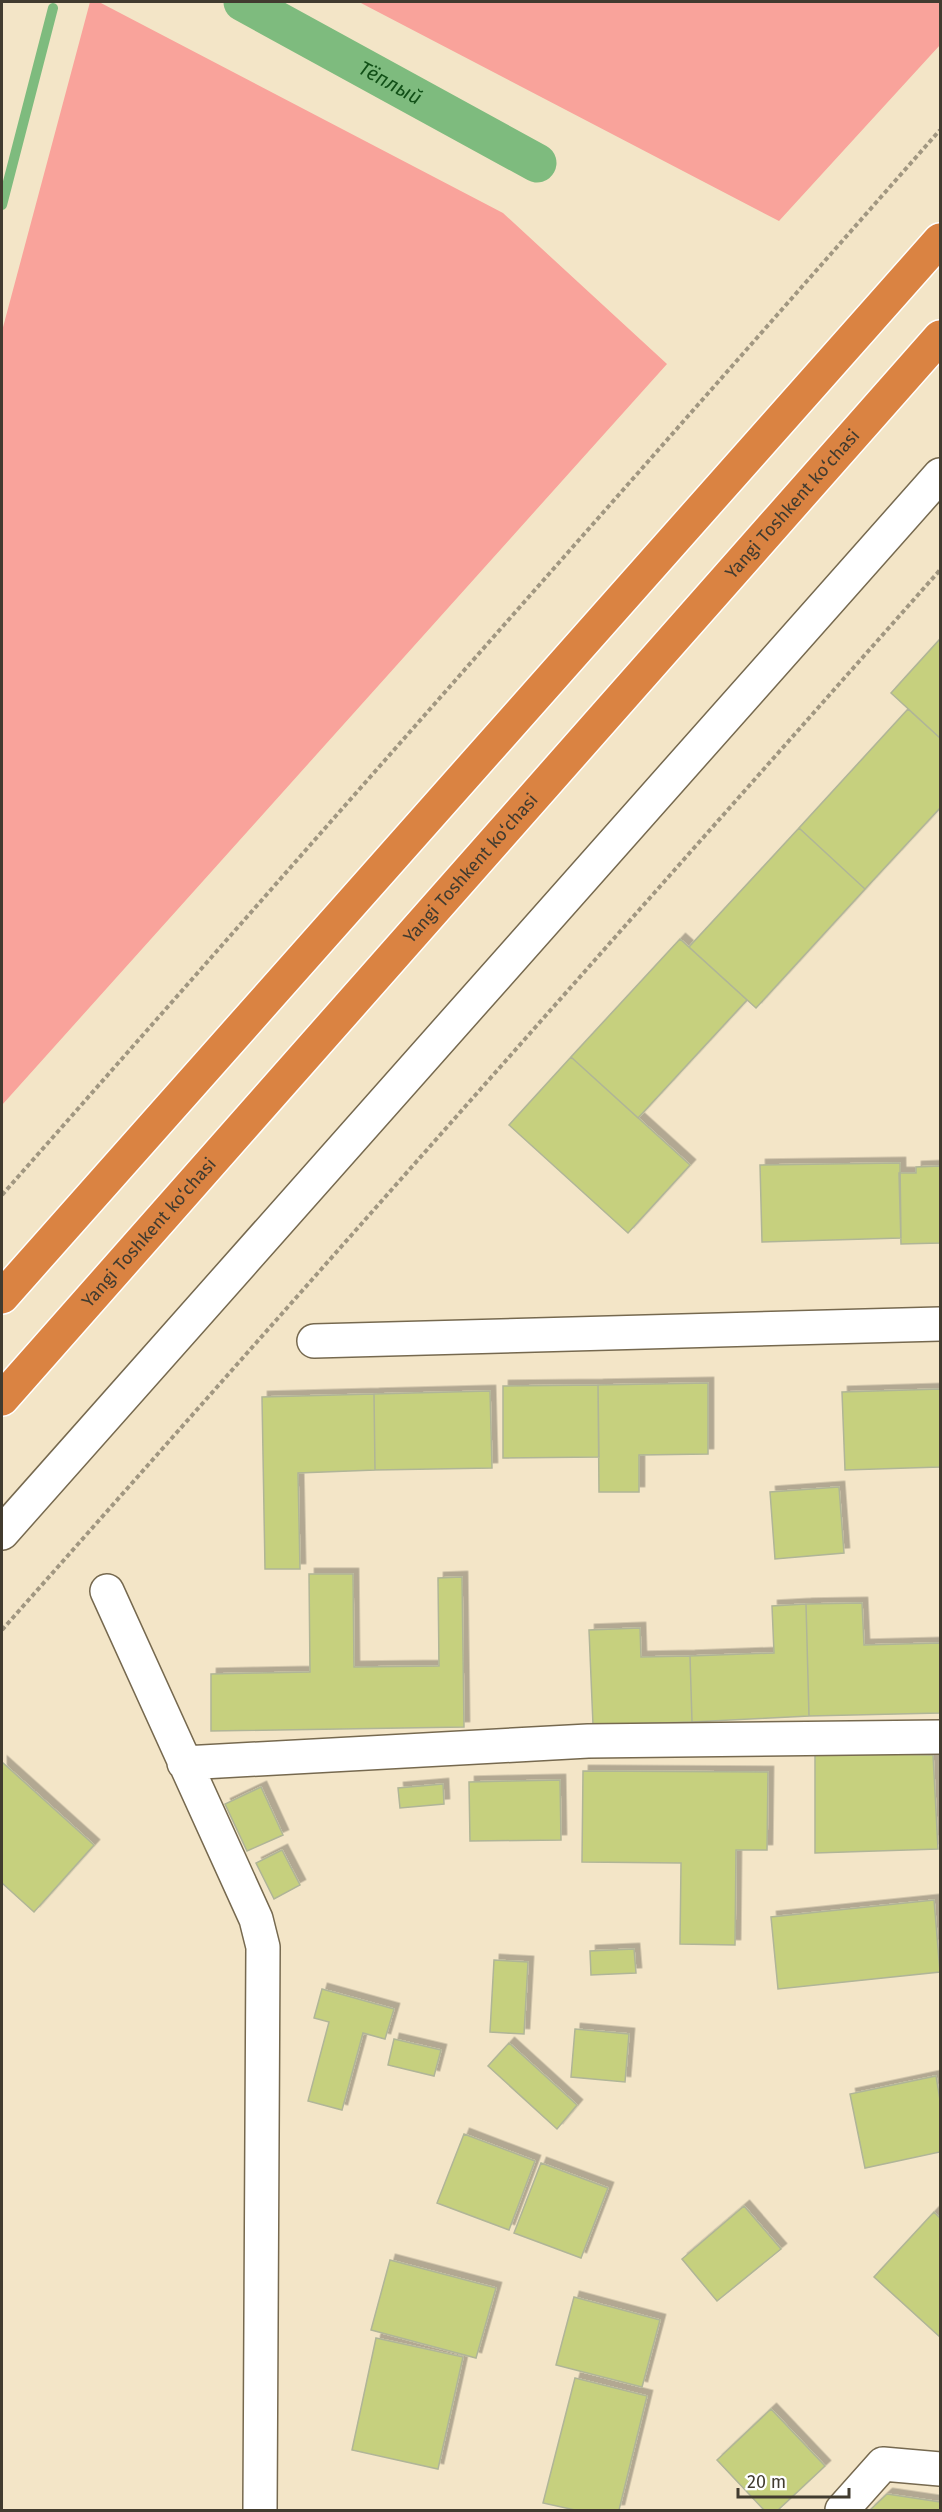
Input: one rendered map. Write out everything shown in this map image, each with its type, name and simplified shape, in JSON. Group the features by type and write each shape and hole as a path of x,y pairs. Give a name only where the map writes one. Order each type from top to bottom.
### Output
{"highway":[{"path":"2,1297 940,240"},
{"name":"Yangi Toshkent ko‘chasi","path":"2,1399 940,337"}],"street":[{"path":"2,1533 940,475"},
{"path":"315,1341 940,1324"},
{"path":"108,1591 256,1919 263,1947 260,2511"},
{"path":"184,1762 588,1741 940,1737"},
{"path":"842,2511 883,2464 940,2469"}],"path":[{"path":"2,1195 940,130"},
{"path":"2,1630 940,570"}],"shaded area":[{"path":"90,2 99,2 503,213 667,364 2,1105 2,331"},
{"path":"359,2 940,2 940,45 779,221"}],"building":[{"path":"940,639 940,738 891,693"},
{"path":"908,709 940,738 940,808 865,889 799,828"},
{"path":"799,828 865,889 756,1008 689,947"},
{"path":"680,939 747,1000 638,1118 571,1057"},
{"path":"571,1057 690,1165 628,1233 509,1125"},
{"path":"900,1163 901,1238 762,1242 760,1165"},
{"path":"940,1166 940,1243 901,1244 899,1173 916,1173 916,1167"},
{"path":"708,1383 708,1454 639,1455 639,1492 599,1492 598,1385"},
{"path":"598,1385 599,1457 503,1458 503,1386"},
{"path":"940,1389 940,1467 845,1470 842,1392"},
{"path":"490,1391 492,1468 375,1470 374,1394"},
{"path":"374,1394 375,1470 298,1473 300,1569 265,1569 262,1397"},
{"path":"839,1487 844,1553 775,1559 770,1492"},
{"path":"309,1574 353,1574 354,1667 439,1666 438,1578 462,1577 464,1727 211,1731 211,1674 310,1672"},
{"path":"862,1603 864,1645 940,1643 940,1713 809,1716 806,1604"},
{"path":"806,1604 809,1716 692,1722 690,1656 774,1653 772,1606"},
{"path":"640,1628 641,1657 690,1656 692,1722 593,1725 589,1630"},
{"path":"815,1752 933,1755 938,1849 815,1853"},
{"path":"2,1762 94,1845 34,1912 2,1883"},
{"path":"583,1771 768,1772 767,1850 736,1850 735,1945 680,1944 681,1863 582,1862"},
{"path":"560,1780 561,1840 470,1841 469,1782"},
{"path":"443,1784 444,1804 400,1808 398,1788"},
{"path":"261,1787 283,1835 247,1851 225,1804"},
{"path":"282,1850 300,1885 274,1899 256,1863"},
{"path":"934,1900 940,1972 778,1989 771,1917"},
{"path":"634,1949 636,1973 591,1975 590,1951"},
{"path":"494,1960 528,1962 524,2034 490,2032"},
{"path":"322,1989 394,2009 385,2039 363,2033 342,2110 308,2101 329,2022 314,2018"},
{"path":"575,2029 629,2034 625,2082 571,2077"},
{"path":"394,2039 441,2050 434,2076 388,2065"},
{"path":"509,2043 577,2105 557,2129 488,2066"},
{"path":"936,2076 940,2100 940,2152 865,2168 850,2094"},
{"path":"464,2134 535,2161 509,2230 437,2203"},
{"path":"541,2163 608,2188 581,2258 514,2233"},
{"path":"744,2206 781,2249 717,2301 682,2259"},
{"path":"934,2212 940,2218 940,2337 874,2277"},
{"path":"390,2260 496,2288 476,2358 371,2330"},
{"path":"574,2297 660,2320 642,2387 556,2365"},
{"path":"376,2338 463,2357 438,2469 352,2450"},
{"path":"575,2378 647,2396 619,2510 575,2510 543,2503"},
{"path":"771,2409 825,2466 778,2510 764,2510 717,2460"},
{"path":"887,2494 940,2502 940,2510 870,2510"}],"waterway":[{"name":"Тёплый","path":"243,2 537,163"},
{"path":"2,205 53,8"}]}
